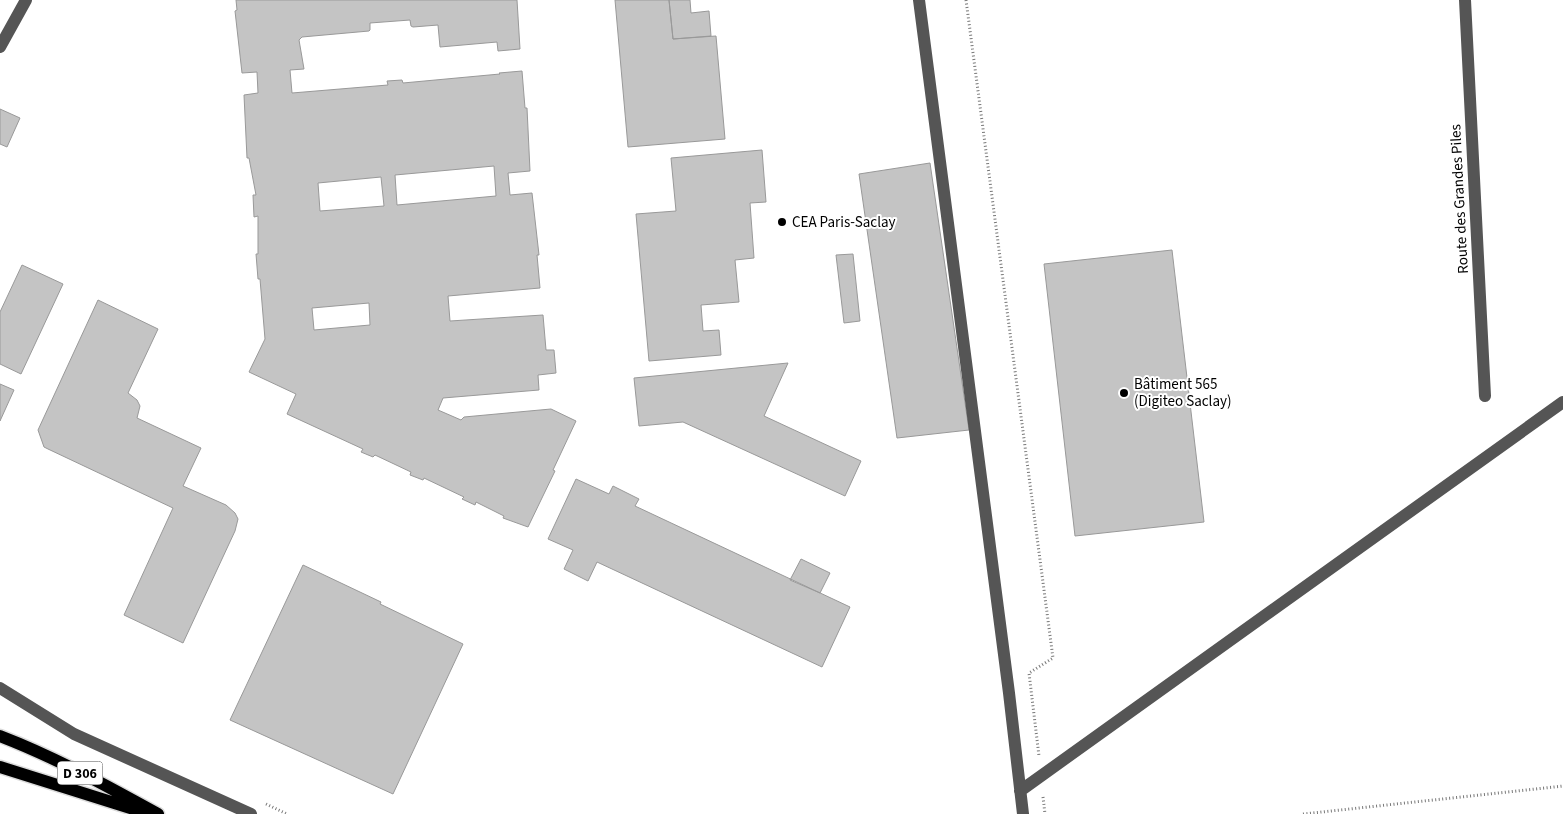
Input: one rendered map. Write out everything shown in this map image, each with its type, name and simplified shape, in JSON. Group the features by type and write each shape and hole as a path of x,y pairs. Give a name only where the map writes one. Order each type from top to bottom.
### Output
{"main road":[{"name":"D 306","path":"0,736 25,745 158,814"},
{"name":"D 306","path":"0,767 149,814"}],"lane":[{"path":"0,48 26,0"},
{"path":"918,0 1007,674 1023,814"},
{"name":"Route des Grandes Piles","path":"1465,0 1485,396"},
{"path":"1020,791 1563,402"},
{"path":"0,688 74,734 251,814"}],"path":[{"path":"966,0 1053,658 1029,673 1045,814"},
{"path":"1303,814 1563,786"}],"building":[{"path":"236,0 517,0 520,49 498,51 497,42 440,47 438,25 413,27 410,20 370,23 369,31 302,37 299,40 304,69 290,70 292,93 388,85 387,81 402,80 403,83 522,71 525,108 527,108 530,171 508,173 510,195 532,193 539,255 537,255 540,288 448,296 450,321 543,315 546,350 554,350 556,373 538,375 539,390 443,398 438,410 461,420 464,417 551,409 576,421 528,527 503,518 504,516 476,502 475,505 462,499 464,497 424,478 423,480 410,475 411,472 375,455 373,457 361,452 363,449 287,414 296,394 249,372 265,339 256,254 258,254 258,216 254,217 253,195 256,195 249,158 247,158 244,95 258,93 257,72 242,73 235,11 237,10","holes":["494,166 496,196 397,205 395,175","381,177 384,206 320,211 318,183","369,303 370,325 314,330 312,308"]},
{"path":"615,0 669,0 673,39 716,36 725,139 628,147"},
{"path":"669,0 690,0 691,13 709,11 711,36 673,39"},
{"path":"0,109 20,118 7,147 0,144"},
{"path":"762,150 766,202 750,203 754,258 735,260 739,302 701,305 703,331 719,330 721,355 649,361 636,214 676,211 671,158"},
{"path":"930,163 969,430 897,438 859,174"},
{"name":"Bâtiment 565 (Digiteo Saclay)","path":"1172,250 1204,522 1075,536 1044,264"},
{"path":"853,254 860,321 844,323 836,255"},
{"path":"22,265 63,284 21,374 0,364 0,312"},
{"path":"98,300 158,329 128,393 137,400 140,406 137,418 201,448 183,486 226,505 235,513 238,519 235,531 183,643 124,615 173,508 44,447 38,430"},
{"path":"788,363 764,416 861,461 845,496 683,422 639,426 634,378"},
{"path":"0,384 14,390 0,421"},
{"path":"576,479 609,494 613,486 639,499 635,506 850,607 822,667 597,562 588,581 564,569 573,550 548,539"},
{"path":"801,559 830,573 820,593 790,580"},
{"path":"303,565 463,644 393,794 230,720"}],"place":[{"name":"CEA Paris-Saclay","path":"782,222"},
{"name":"Bâtiment 565 (Digiteo Saclay)","path":"1124,393"}]}
